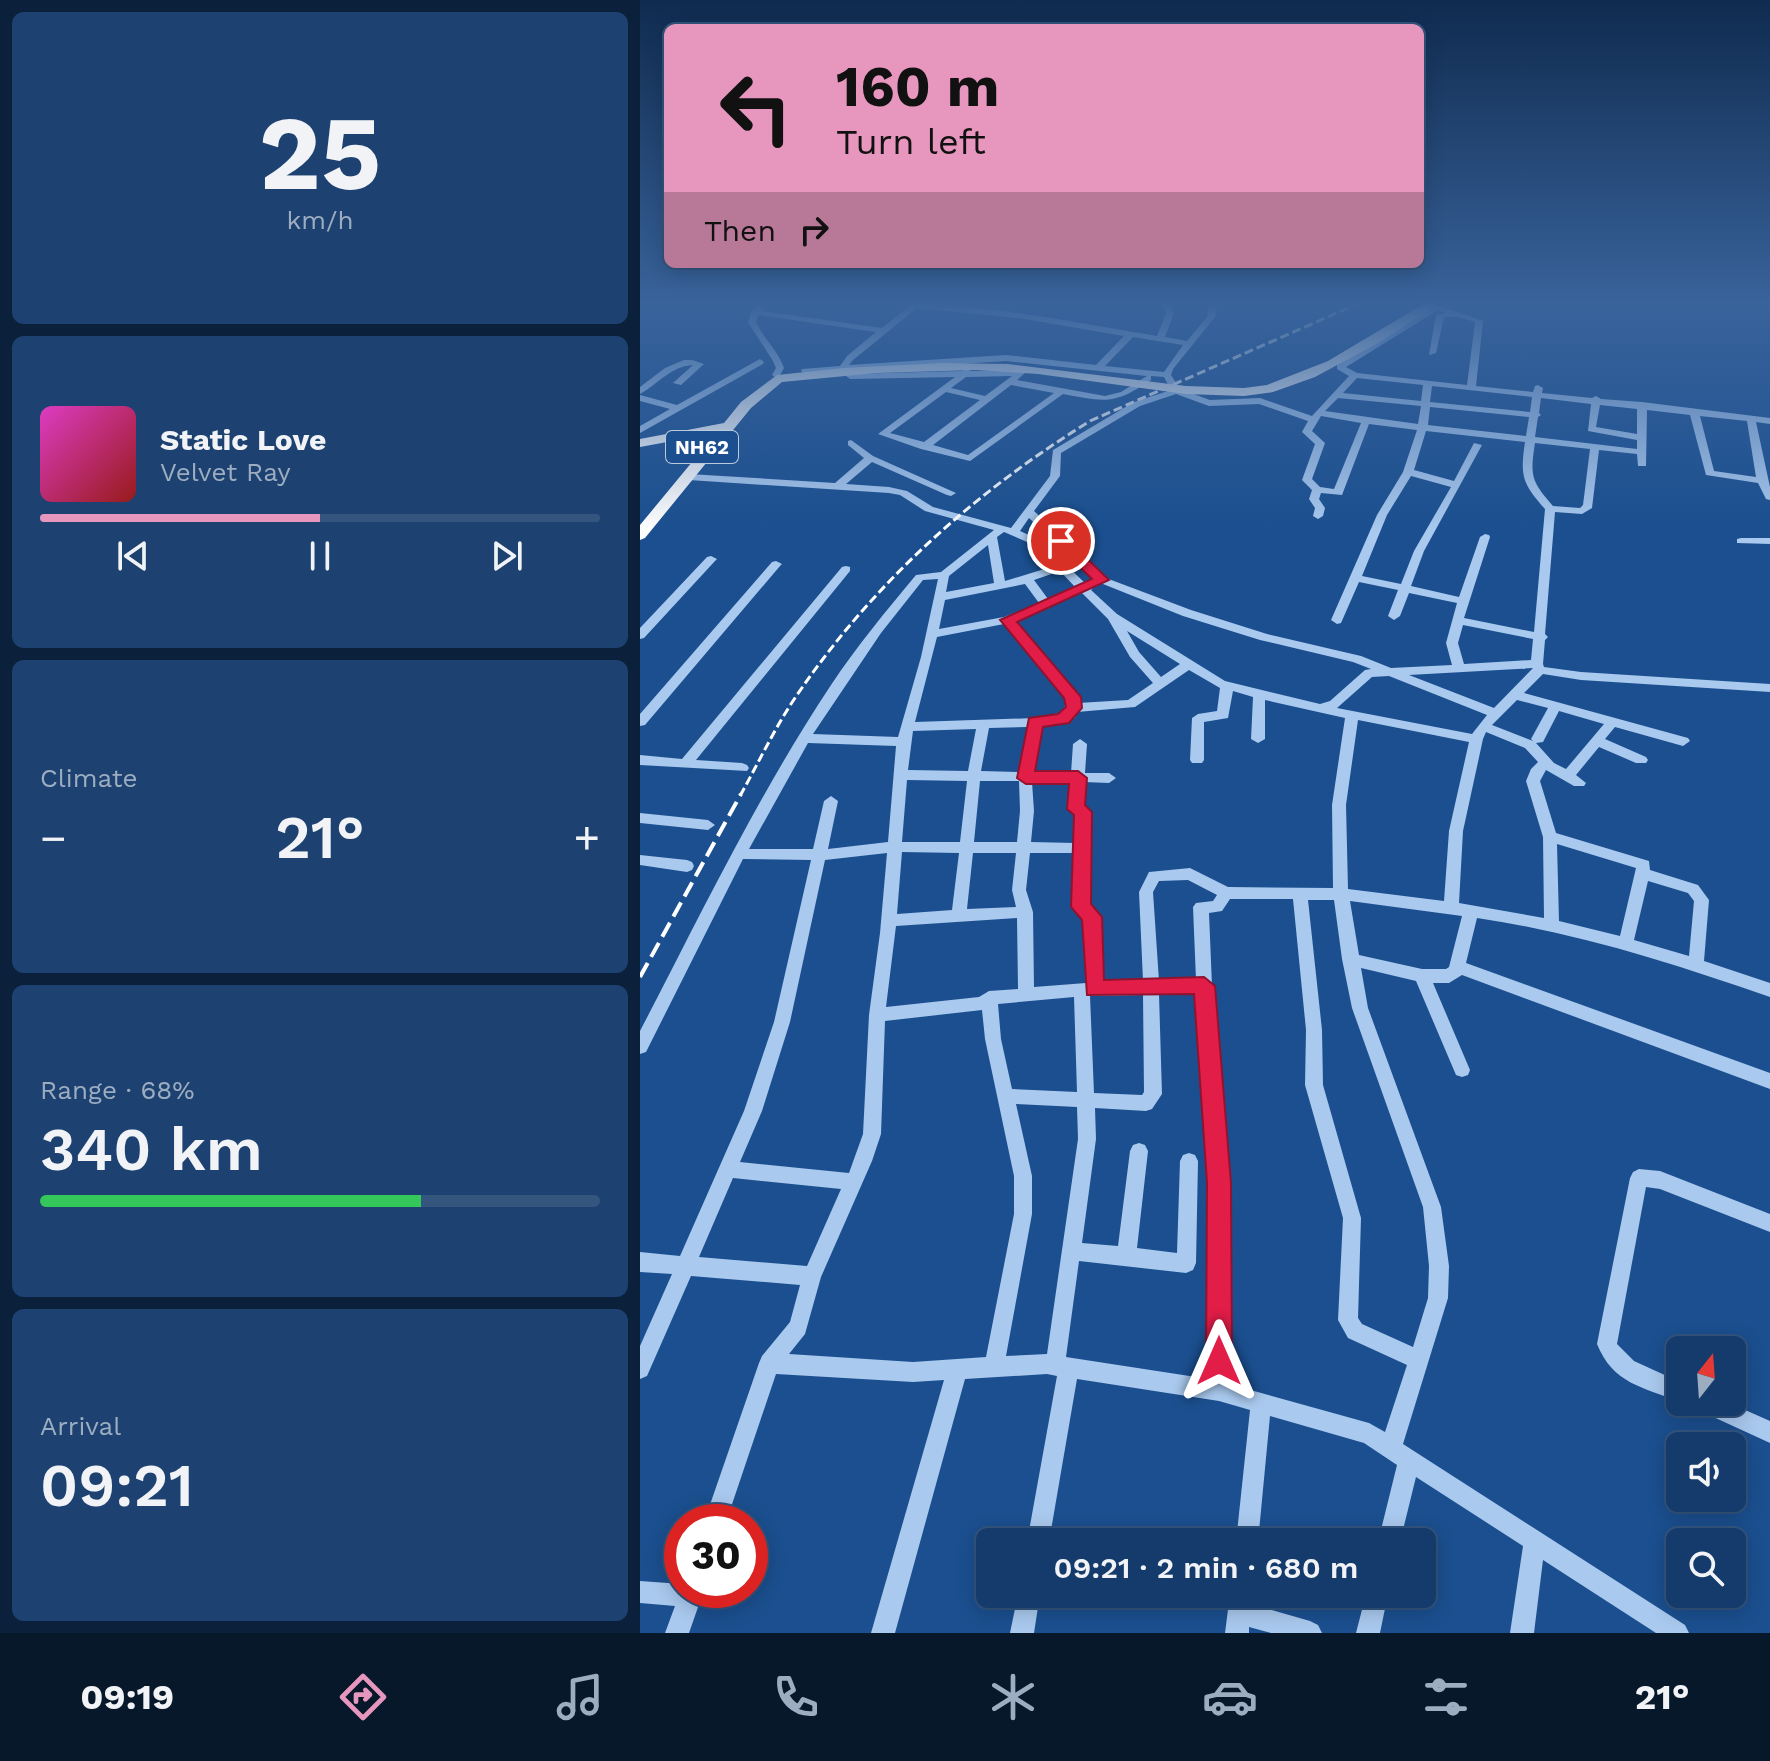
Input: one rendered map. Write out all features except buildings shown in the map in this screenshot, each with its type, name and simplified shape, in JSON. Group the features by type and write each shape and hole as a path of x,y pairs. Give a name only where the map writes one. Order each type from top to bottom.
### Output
{"highway":[{"name":"NH62","path":"640,535 689,477 752,388 772,378"},
{"path":"1104,378 1212,391 1253,391 1298,378"},
{"path":"640,445 722,429"},
{"name":"NH62","path":"640,521 722,429"}],"street":[{"path":"640,391 658,378"},
{"path":"678,383 684,378"},
{"path":"640,430 731,378"},
{"path":"959,378 883,434 970,458 1062,391"},
{"path":"924,447 1015,378"},
{"path":"1011,382 1110,399 1147,378"},
{"path":"1169,378 1176,391"},
{"path":"1352,378 1316,417 1307,432 1320,443 1307,480 1317,489 1338,493 1366,421"},
{"path":"1388,378 1471,383 1770,418"},
{"path":"1471,383 1472,378"},
{"path":"1337,620 1382,515 1408,472 1423,426 1428,382"},
{"path":"945,389 987,399"},
{"path":"640,1047 804,738 886,616 920,577 944,575 1029,515 1055,476 1056,452 1137,404 1176,391 1209,403 1260,401 1316,417 1531,437 1642,452"},
{"path":"1538,391 1770,418"},
{"path":"1538,391 1527,461 1530,486 1550,509 1586,509 1595,446"},
{"path":"1335,395 1536,415"},
{"path":"640,398 677,408"},
{"path":"1596,399 1591,429 1642,438"},
{"path":"1642,405 1642,464"},
{"path":"1694,411 1710,473 1762,481"},
{"path":"1751,418 1762,481 1770,497"},
{"path":"851,443 865,462 951,493"},
{"path":"1394,616 1407,589 1419,551 1477,445"},
{"path":"839,485 865,462"},
{"path":"1408,472 1457,485"},
{"path":"689,477 839,485 903,493 929,509 1036,542 1059,568 1085,588 1113,617 1187,665 1227,686 1352,716 1479,732 1530,745 1546,763 1574,780 1596,740 1612,722"},
{"path":"1317,489 1314,499 1320,508 1318,516"},
{"path":"1451,906 1456,831 1479,732 1515,695 1539,655 1545,533 1550,509"},
{"path":"1029,515 1102,580 1239,629 1357,659 1495,713"},
{"path":"1000,586 1006,532"},
{"path":"1456,661 1458,620 1485,537"},
{"path":"1741,541 1770,541"},
{"path":"640,635 711,559"},
{"path":"640,722 776,564"},
{"path":"940,597 1000,586 1059,568"},
{"path":"686,763 846,569"},
{"path":"721,1504 769,1363 798,1327 812,1276 872,1134 877,1015 889,920 905,734 932,634 944,575"},
{"path":"1356,578 1463,601"},
{"path":"1027,579 1046,605"},
{"path":"932,634 1007,620 1102,580"},
{"path":"1113,617 1134,654 1159,682"},
{"path":"1007,620 1072,697 1074,708"},
{"path":"1458,620 1581,676 1770,688"},
{"path":"1320,709 1334,704 1369,673 1379,669 1539,655"},
{"path":"804,738 905,734 983,724 1063,719 1074,708 1131,704 1187,665"},
{"path":"1197,760 1198,718 1223,715 1227,686"},
{"path":"1258,739 1259,695"},
{"path":"1515,695 1683,741"},
{"path":"1538,739 1555,707"},
{"path":"1352,716 1339,805 1341,894 1350,959 1360,1008 1432,1207 1439,1266 1438,1298 1419,1360 1400,1454 1391,1528"},
{"path":"1026,994 1025,912 1019,890 1026,778 1035,722"},
{"path":"959,916 968,848 971,778 983,724"},
{"path":"1596,740 1641,760"},
{"path":"1040,1528 1062,1367 1070,1251 1087,1139 1085,1101 1092,917 1081,907 1083,812 1076,809 1080,744"},
{"path":"640,760 742,768"},
{"path":"1546,763 1536,772 1533,781 1550,837 1552,926"},
{"path":"900,775 1109,778"},
{"path":"640,1369 729,1169 782,1022 831,801"},
{"path":"640,818 708,825"},
{"path":"1550,837 1642,863 1643,874 1626,943"},
{"path":"740,854 818,855 894,847 1082,848"},
{"path":"640,860 687,866"},
{"path":"1005,1096 1146,1103 1151,1099 1151,988 1146,892 1154,876 1190,874 1226,893 1341,894 1451,906 1626,943 1770,990"},
{"path":"1643,874 1693,889 1702,900 1696,967"},
{"path":"1219,1391 1219,1183 1201,907 1217,907 1226,893"},
{"path":"1300,894 1313,1021 1314,1085 1352,1218 1348,1320 1355,1331 1419,1360"},
{"path":"1350,959 1422,976 1449,976 1457,966 1471,910"},
{"path":"889,920 1025,912"},
{"path":"1457,966 1770,1081"},
{"path":"1422,976 1462,1070"},
{"path":"877,1015 982,1003 989,998 1026,994 1204,986"},
{"path":"989,998 993,1039 1023,1176 1023,1214 994,1368"},
{"path":"1126,1258 1139,1151"},
{"path":"1070,1251 1186,1263 1189,1161"},
{"path":"729,1169 854,1182"},
{"path":"1666,1386 1618,1364 1610,1356 1607,1344 1639,1178 1646,1176 1660,1180 1770,1223"},
{"path":"640,1262 812,1276"},
{"path":"769,1363 913,1372 1062,1367 1219,1391 1369,1434 1534,1544 1677,1633"},
{"path":"883,1633 957,1370"},
{"path":"1248,1528 1261,1403"},
{"path":"1734,1416 1770,1432"},
{"path":"1522,1633 1534,1544"},
{"path":"640,1592 664,1592"},
{"path":"677,1633 686,1608"},
{"path":"1022,1633 1026,1608"},
{"path":"1368,1633 1374,1608"},
{"path":"1239,1613 1310,1633"}],"railway":[{"path":"740,796 789,707 827,654 859,614 929,542 1007,478 1090,421 1188,378"},
{"path":"640,977 741,794"}],"route":[{"path":"1061,541 1102,580 1007,620 1072,697 1074,708 1063,719 1035,722 1025,766 1026,778 1078,778 1076,809 1083,812 1081,907 1092,917 1094,989 1204,986 1219,1183 1219,1361"}]}
